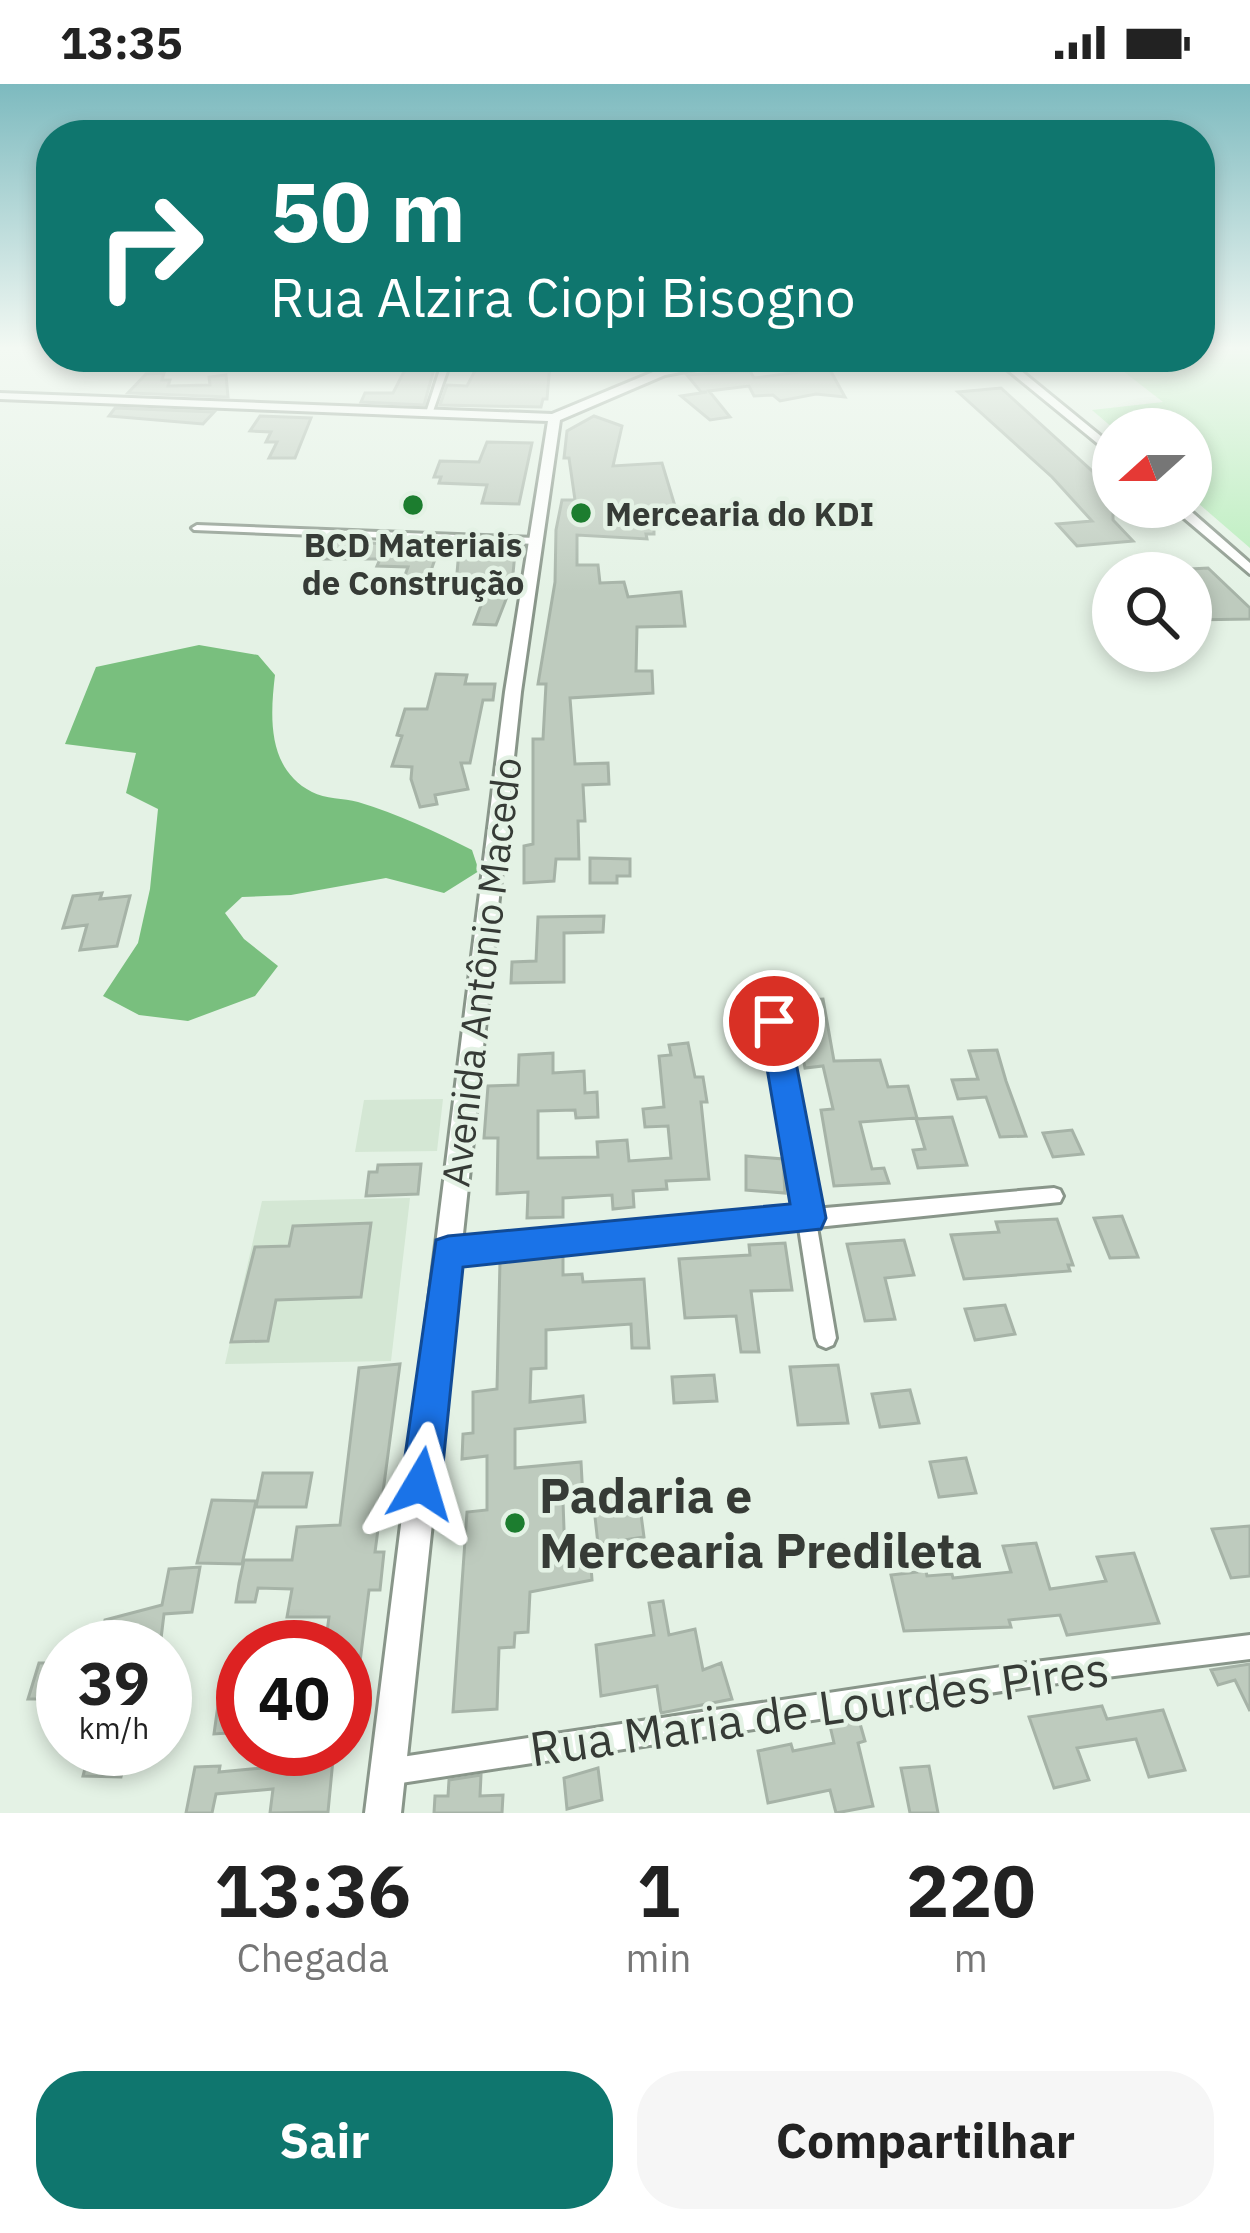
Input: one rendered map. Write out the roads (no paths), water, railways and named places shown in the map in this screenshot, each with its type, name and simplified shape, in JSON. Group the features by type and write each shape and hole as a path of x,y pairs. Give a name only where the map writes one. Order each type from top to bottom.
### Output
{"street":[{"name":"Avenida Antônio Macedo","path":"383,1813 513,692 552,431"},
{"path":"197,528 536,541"},
{"path":"1202,528 1250,570"},
{"path":"774,1021 826,1338"},
{"path":"448,1252 1054,1196"},
{"name":"Rua Maria de Lourdes Pires","path":"388,1772 1250,1647"}],"place":[{"name":"BCD Materiais de Construção","path":"413,505"},
{"name":"Mercearia do KDI","path":"581,513"},
{"name":"Padaria e Mercearia Predileta","path":"515,1523"}]}
